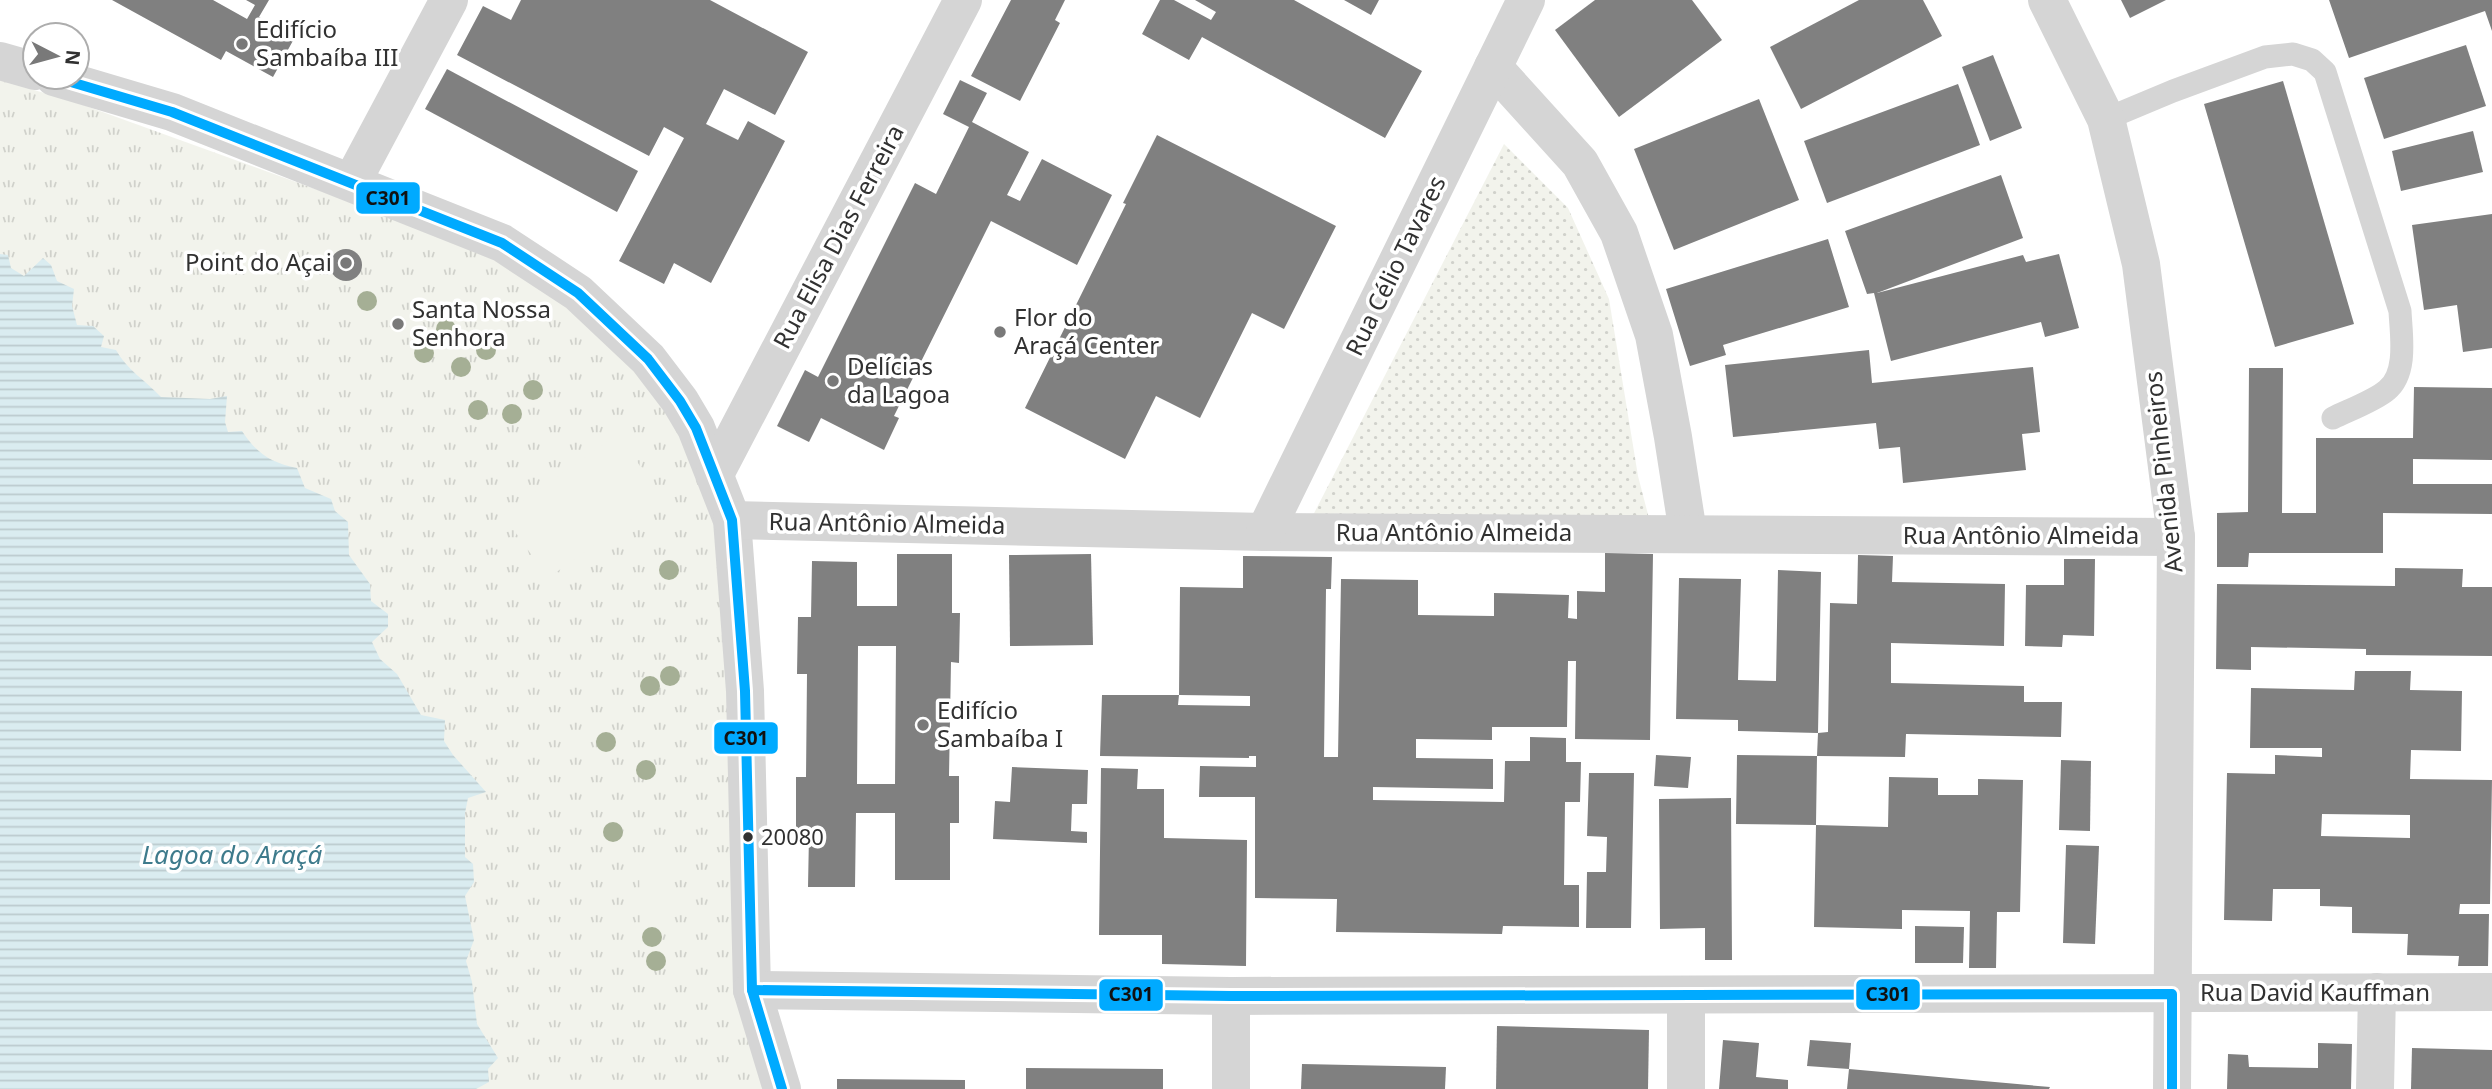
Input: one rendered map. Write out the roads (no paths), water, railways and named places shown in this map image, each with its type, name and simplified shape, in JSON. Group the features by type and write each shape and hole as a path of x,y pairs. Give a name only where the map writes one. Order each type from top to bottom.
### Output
{"street":[{"path":"352,182 449,0"},
{"name":"Rua Elisa Dias Ferreira","path":"715,474 963,0"},
{"name":"Rua Célio Tavares","path":"1265,532 1526,0"},
{"name":"Avenida Pinheiros","path":"2047,0 2106,119 2141,264 2176,537 2172,1089"},
{"path":"0,61 21,67"},
{"path":"1493,67 1580,163 1619,233 1654,335 1674,437 1688,533"},
{"path":"91,88 172,111 502,243 578,293 648,359 680,401 696,428 732,520 745,691 752,990 782,1089"},
{"name":"Rua Antônio Almeida","path":"732,520 1265,532 2176,537"},
{"name":"Rua David Kauffman","path":"752,990 1231,996 2492,992"},
{"path":"2375,1089 2377,992"},
{"path":"1686,995 1686,1089"},
{"path":"1231,996 1231,1089"}],"lane":[{"path":"2106,119 2265,57 2293,54 2312,60 2325,72 2400,311 2402,343 2399,372 2388,390 2333,418"}],"water":[{"name":"Lagoa do Araçá","path":"0,254 8,255 11,268 24,276 43,258 51,265 57,281 74,289 72,306 77,325 93,326 104,336 101,347 116,350 131,369 161,397 210,399 227,396 225,422 228,432 242,431 265,456 297,468 305,488 331,499 335,511 348,522 349,555 370,584 371,601 388,614 388,627 372,642 380,659 397,674 421,715 445,720 444,741 486,792 468,798 465,813 465,857 473,864 474,882 465,896 474,940 466,961 472,982 477,1024 498,1058 488,1069 489,1082 476,1089 0,1089"}],"place":[{"name":"Edifício Sambaíba III","path":"242,44"},
{"name":"Point do Açai","path":"346,263"},
{"name":"Santa Nossa Senhora","path":"398,324"},
{"name":"Flor do Araçá Center","path":"1000,332"},
{"name":"Delícias da Lagoa","path":"833,381"},
{"name":"Edifício Sambaíba I","path":"923,725"},
{"name":"20080","path":"748,837"}]}
